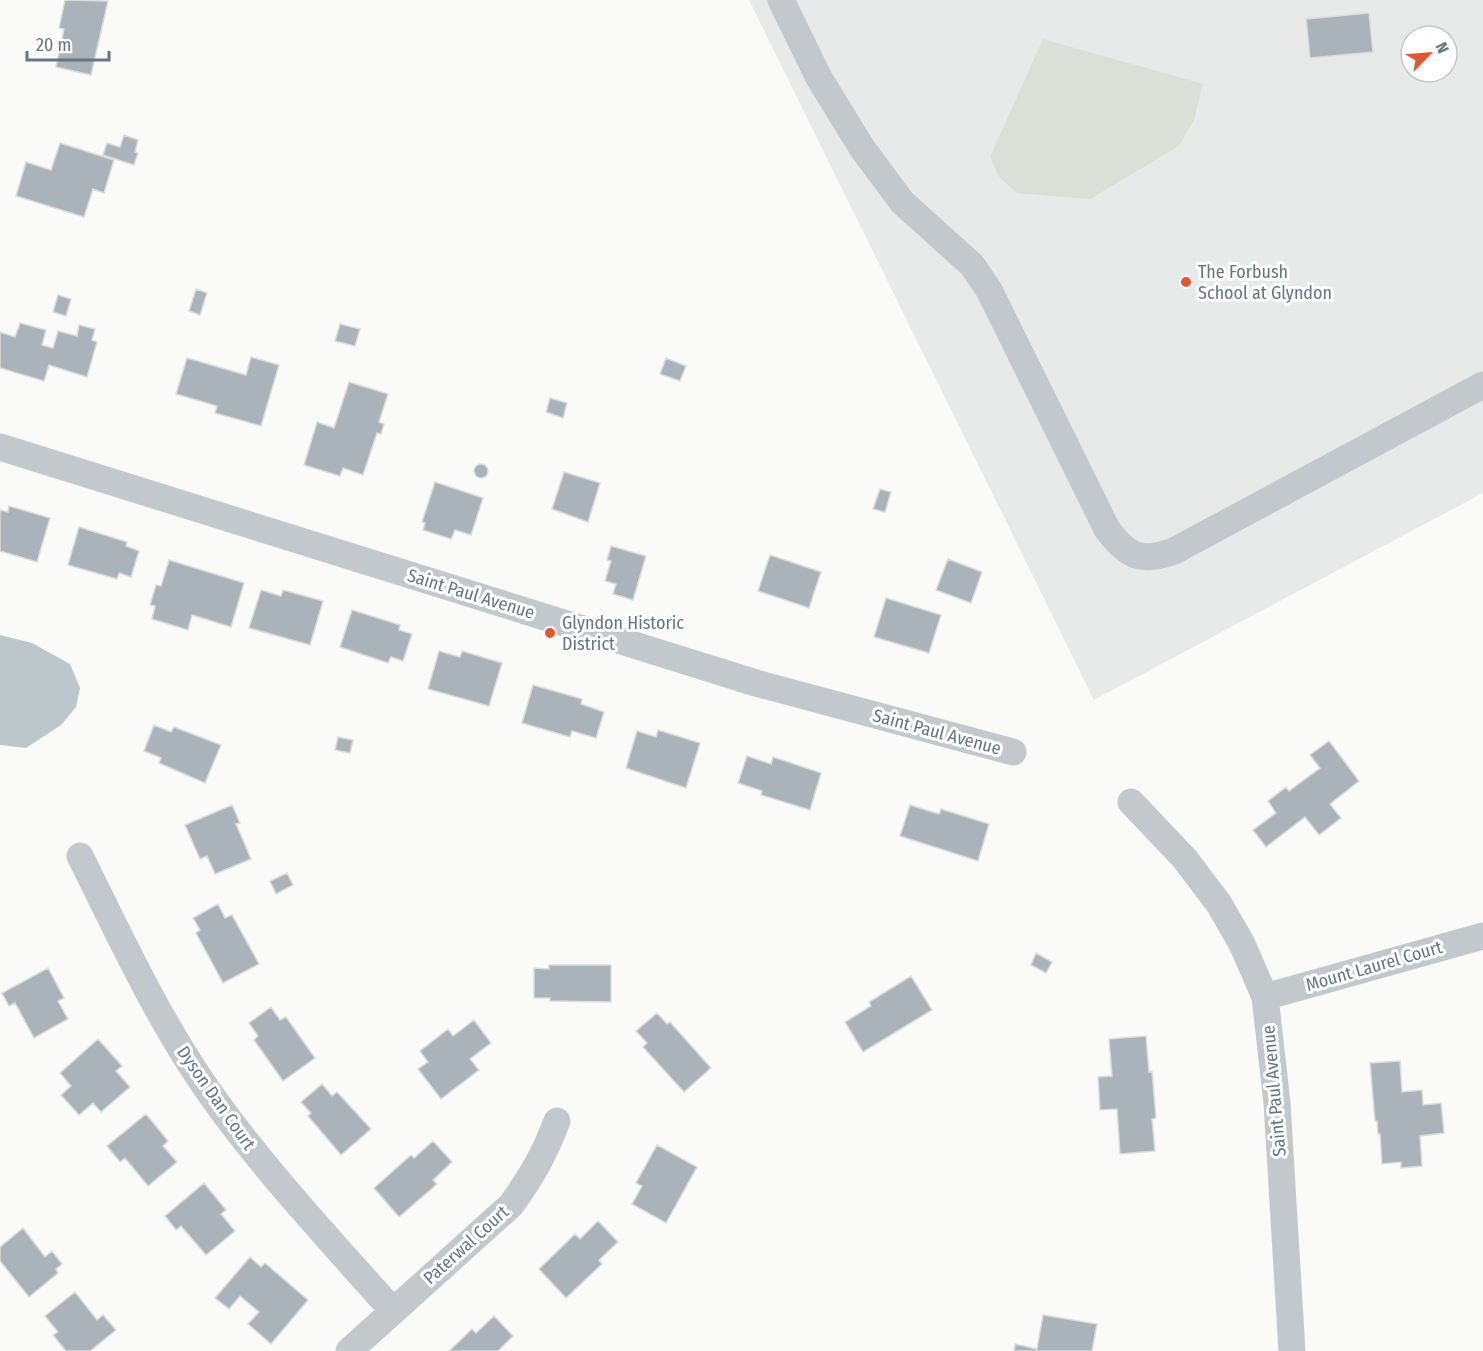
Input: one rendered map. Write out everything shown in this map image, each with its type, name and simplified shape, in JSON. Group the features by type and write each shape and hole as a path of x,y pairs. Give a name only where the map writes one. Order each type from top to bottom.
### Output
{"street":[{"path":"781,0 819,78 862,148 902,202 972,265 988,290 1107,529 1121,548 1138,556 1157,557 1174,551 1483,386"},
{"name":"Saint Paul Avenue","path":"0,447 756,683 1013,752"},
{"name":"Saint Paul Avenue","path":"1131,802 1185,859 1219,904 1242,944 1264,997 1277,1103 1292,1351"},
{"name":"Dyson Dan Court","path":"80,856 158,1010 209,1092 254,1153 393,1311"},
{"name":"Mount Laurel Court","path":"1264,997 1483,936"},
{"name":"Paterwal Court","path":"349,1351 511,1205 532,1176 546,1151 557,1121"}],"shaded area":[{"name":"The Forbush School at Glyndon","path":"749,0 1483,0 1483,493 1094,700"},
{"path":"1043,39 1203,84 1194,120 1179,146 1090,199 1017,193 999,177 990,157"},
{"path":"0,635 32,643 70,664 80,688 76,707 61,725 26,748 0,745"}],"building":[{"path":"65,0 108,1 91,75 56,67 64,29 59,28"},
{"path":"1369,13 1373,52 1310,58 1306,19"},
{"path":"124,135 138,140 135,152 138,153 134,165 103,155 107,143 120,147"},
{"path":"60,143 114,160 104,193 93,189 84,217 16,196 26,162 51,170"},
{"path":"196,289 207,293 200,315 189,311"},
{"path":"58,295 71,299 66,316 53,312"},
{"path":"20,323 46,330 42,345 53,348 58,331 77,336 79,325 95,329 92,340 97,342 87,377 49,365 44,381 0,368 0,332 15,337"},
{"path":"340,324 360,329 355,346 335,341"},
{"path":"251,357 279,365 261,426 215,413 217,406 176,394 187,358 246,375"},
{"path":"666,358 686,366 680,381 660,374"},
{"path":"349,382 388,394 379,422 384,424 381,434 377,433 363,475 343,468 340,476 304,465 317,422 334,428"},
{"path":"550,398 567,403 563,418 546,412"},
{"path":"481,464 486,466 488,471 486,476 481,478 476,476 474,471 476,466"},
{"path":"564,472 600,483 588,522 552,509"},
{"path":"435,482 483,498 471,535 455,530 451,539 423,530 425,523 422,522"},
{"path":"880,489 891,492 885,512 873,509"},
{"path":"9,506 50,518 37,562 0,551 0,510 8,512"},
{"path":"79,527 127,542 126,546 139,551 131,577 119,573 117,579 68,565"},
{"path":"611,546 646,556 633,600 613,594 616,584 605,581 611,561 607,560"},
{"path":"770,555 821,572 809,608 758,591"},
{"path":"948,559 982,572 971,603 936,590"},
{"path":"169,560 244,583 231,627 192,615 188,630 152,619 155,606 150,605 156,585 161,586"},
{"path":"261,590 281,596 283,590 323,601 310,645 249,628"},
{"path":"886,598 941,615 929,653 874,637"},
{"path":"352,610 400,625 399,630 412,634 403,661 391,657 388,663 340,647"},
{"path":"439,651 460,657 462,651 502,663 489,706 428,689"},
{"path":"533,685 582,699 581,704 604,712 596,738 572,731 570,737 522,723"},
{"path":"154,725 171,732 174,727 221,745 205,783 159,763 161,758 144,751"},
{"path":"658,730 700,743 686,788 626,768 637,731 656,737"},
{"path":"338,737 353,740 350,753 335,750"},
{"path":"1329,741 1359,781 1330,804 1341,818 1319,835 1305,817 1266,847 1253,830 1276,813 1268,801 1286,787 1289,791 1320,768 1310,755"},
{"path":"747,756 771,764 773,757 821,773 810,810 761,795 762,791 738,783"},
{"path":"232,805 240,823 236,824 251,859 215,874 207,856 200,859 185,825"},
{"path":"910,805 939,814 941,809 989,824 978,861 900,836"},
{"path":"287,873 293,885 276,894 270,881"},
{"path":"218,904 225,918 232,915 259,964 223,983 196,933 200,930 193,918"},
{"path":"1036,953 1052,962 1046,973 1031,965"},
{"path":"549,965 611,965 611,1002 550,1001 550,998 534,998 534,968 549,969"},
{"path":"48,968 64,998 58,1001 68,1019 34,1038 15,1003 9,1006 2,993"},
{"path":"911,976 932,1010 863,1052 845,1022 871,1006 869,1002"},
{"path":"271,1007 280,1020 286,1017 315,1058 283,1081 254,1040 258,1036 249,1023"},
{"path":"657,1013 667,1024 670,1022 711,1068 684,1092 643,1047 647,1043 636,1031"},
{"path":"474,1020 491,1043 470,1059 479,1070 441,1099 418,1069 428,1062 420,1051 448,1029 453,1036"},
{"path":"1146,1036 1156,1118 1152,1119 1155,1151 1120,1154 1117,1109 1100,1110 1098,1077 1112,1076 1109,1039"},
{"path":"98,1039 122,1066 116,1071 130,1087 101,1112 93,1103 79,1115 61,1095 71,1086 60,1073"},
{"path":"1400,1061 1402,1092 1422,1090 1423,1105 1441,1103 1444,1133 1420,1136 1422,1166 1401,1168 1401,1162 1382,1164 1380,1134 1378,1134 1377,1121 1375,1121 1370,1063"},
{"path":"322,1084 332,1096 337,1092 371,1129 341,1155 308,1116 311,1113 301,1102"},
{"path":"146,1114 168,1141 163,1146 177,1162 148,1186 125,1158 120,1162 107,1146"},
{"path":"433,1141 452,1162 433,1180 437,1184 399,1217 374,1188 411,1155 414,1158"},
{"path":"657,1145 697,1167 666,1223 632,1204 642,1186 636,1183"},
{"path":"204,1183 226,1210 221,1214 235,1231 206,1255 181,1226 176,1230 165,1216"},
{"path":"598,1221 618,1242 599,1260 602,1264 566,1298 539,1269 575,1234 580,1239"},
{"path":"23,1228 45,1257 52,1251 62,1264 56,1269 58,1273 29,1297 0,1261 0,1247"},
{"path":"250,1257 261,1267 265,1263 308,1300 271,1344 248,1324 259,1312 240,1296 229,1309 215,1298"},
{"path":"75,1292 97,1320 103,1315 116,1330 90,1351 66,1351 53,1335 58,1332 45,1316"},
{"path":"1043,1315 1097,1324 1092,1351 1014,1351 1015,1344 1037,1349"},
{"path":"494,1316 513,1336 498,1351 449,1351 472,1329 476,1333"}],"place":[{"name":"The Forbush School at Glyndon","path":"1186,282"},
{"name":"Glyndon Historic District","path":"550,633"}]}
